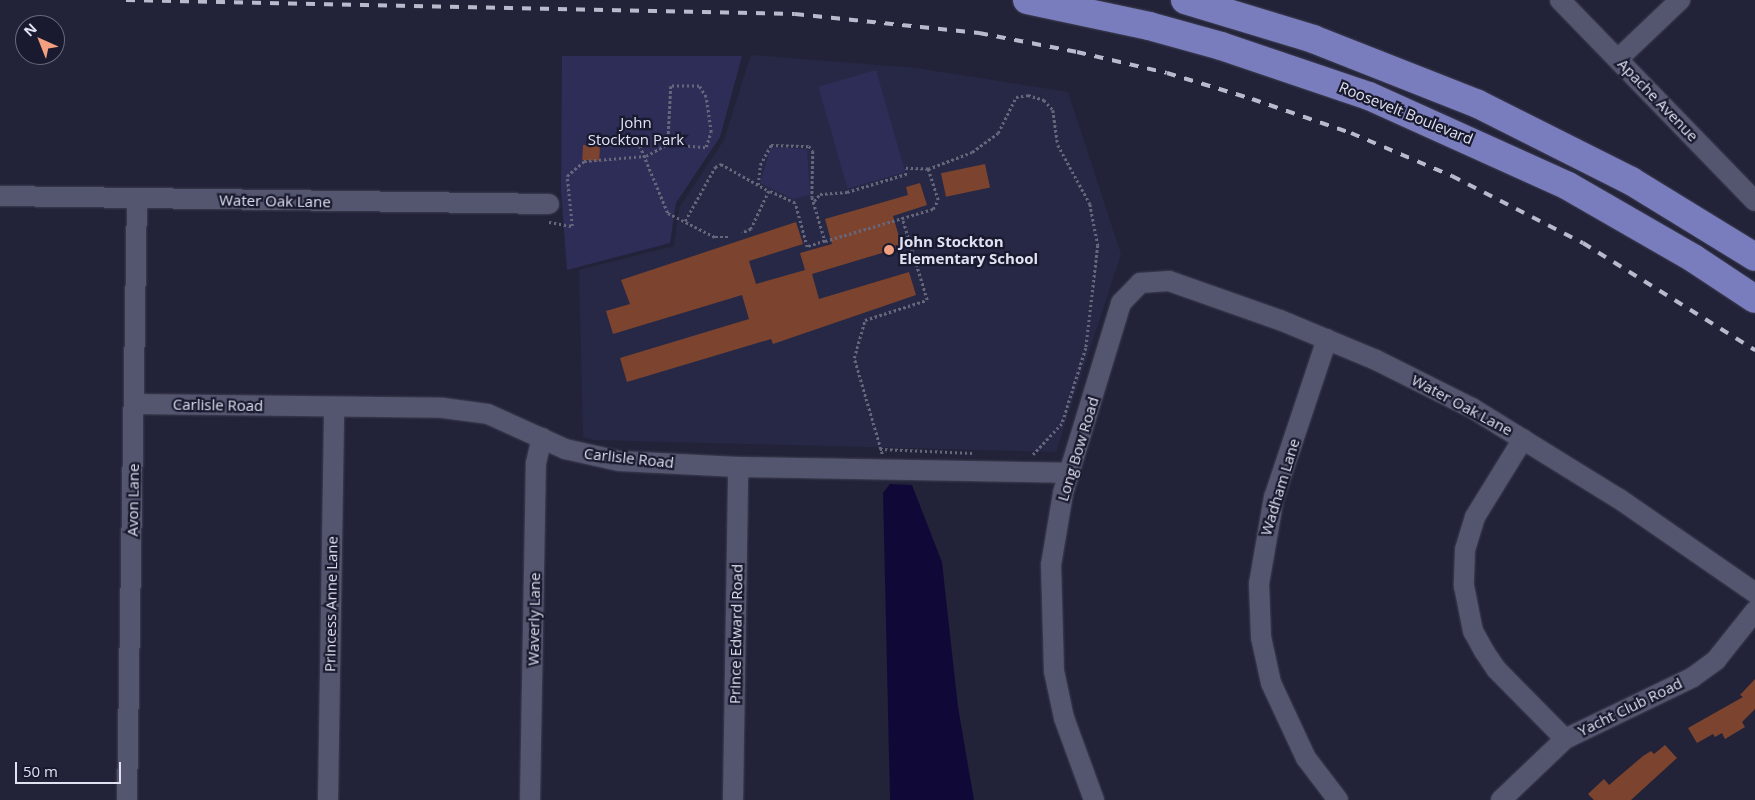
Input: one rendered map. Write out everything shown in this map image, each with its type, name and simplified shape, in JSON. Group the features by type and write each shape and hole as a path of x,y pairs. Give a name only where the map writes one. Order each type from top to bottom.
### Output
{"highway":[{"name":"Roosevelt Boulevard","path":"1027,0 1058,3 1221,46 1369,96 1439,125 1623,217 1755,299"},
{"path":"1185,0 1314,38 1478,104 1631,181 1755,257"}],"street":[{"name":"Apache Avenue","path":"1560,0 1755,201"},
{"path":"1618,60 1680,0"},
{"name":"Water Oak Lane","path":"0,196 549,204"},
{"name":"Avon Lane","path":"127,800 137,199"},
{"name":"Water Oak Lane","path":"1140,283 1169,281 1327,339 1472,408 1618,498 1755,593"},
{"name":"Long Bow Road","path":"1094,800 1064,718 1053,653 1051,565 1063,493 1071,473 1121,304 1140,283"},
{"name":"Wadham Lane","path":"1327,339 1274,497 1258,584 1261,637 1271,684 1306,758 1338,800"},
{"name":"Carlisle Road","path":"135,404 334,407 475,412 501,419 588,457 738,467 1071,473"},
{"name":"Princess Anne Lane","path":"328,800 334,407"},
{"name":"Waverly Lane","path":"530,800 536,462 542,438"},
{"path":"1523,439 1475,518 1466,550 1464,586 1474,630 1484,651 1496,669 1565,740"},
{"name":"Prince Edward Road","path":"733,800 738,467"},
{"name":"Yacht Club Road","path":"1501,800 1565,740 1693,677 1723,652 1755,611"}],"path":[{"path":"549,204 548,222 572,226 568,176 584,161 646,156 668,144 697,148 710,142 706,97 699,86 671,86 668,144"},
{"path":"905,168 928,169 972,152 998,133 1016,97 1028,95 1044,100 1053,110 1058,146 1095,218 1098,245 1086,348 1062,424 1033,456 1023,455"},
{"path":"638,141 646,156 665,208 685,221 722,239 729,237"},
{"path":"758,185 760,165 771,145 809,146 813,152 813,202 825,241"},
{"path":"685,221 717,164 795,203 806,247 902,218 937,205 928,169"},
{"path":"813,202 820,194 847,192 908,173"},
{"path":"742,233 750,229 769,191"},
{"path":"884,462 854,358 865,320 927,300 902,218"},
{"path":"880,448 976,453"}],"shaded area":[{"name":"John Stockton Elementary School","path":"751,55 916,68 1068,92 1121,254 1056,452 595,440 583,437 579,270 674,246 679,208 724,140"},
{"path":"890,484 912,485 942,562 958,707 974,800 890,800 883,493"}],"green space":[{"name":"John Stockton Park","path":"562,56 742,56 720,137 676,203 670,243 567,270 561,190"},
{"path":"876,70 905,172 848,188 818,87"},
{"path":"771,147 807,149 810,195 793,199 760,183"}],"building":[{"path":"583,145 600,146 599,161 582,160"},
{"path":"985,164 990,187 946,197 941,173"},
{"path":"920,183 927,205 893,216 902,247 812,274 819,299 909,272 916,295 773,344 771,339 627,382 620,358 749,319 742,295 613,334 606,311 630,304 621,280 796,222 803,244 749,261 756,284 805,270 800,253 832,244 825,219 908,195 906,187"},
{"path":"1755,679 1755,709 1742,722 1745,727 1725,739 1722,733 1715,737 1713,734 1697,743 1688,728 1743,697 1740,695"},
{"path":"1665,745 1677,758 1631,800 1594,800 1588,794 1604,779 1609,785 1643,756 1651,751 1654,754"}],"railway":[{"path":"126,0 795,14 979,33 1077,52 1167,73 1252,99 1351,133 1452,176 1583,243 1755,350"}],"place":[{"name":"John Stockton Elementary School","path":"889,250"}]}
